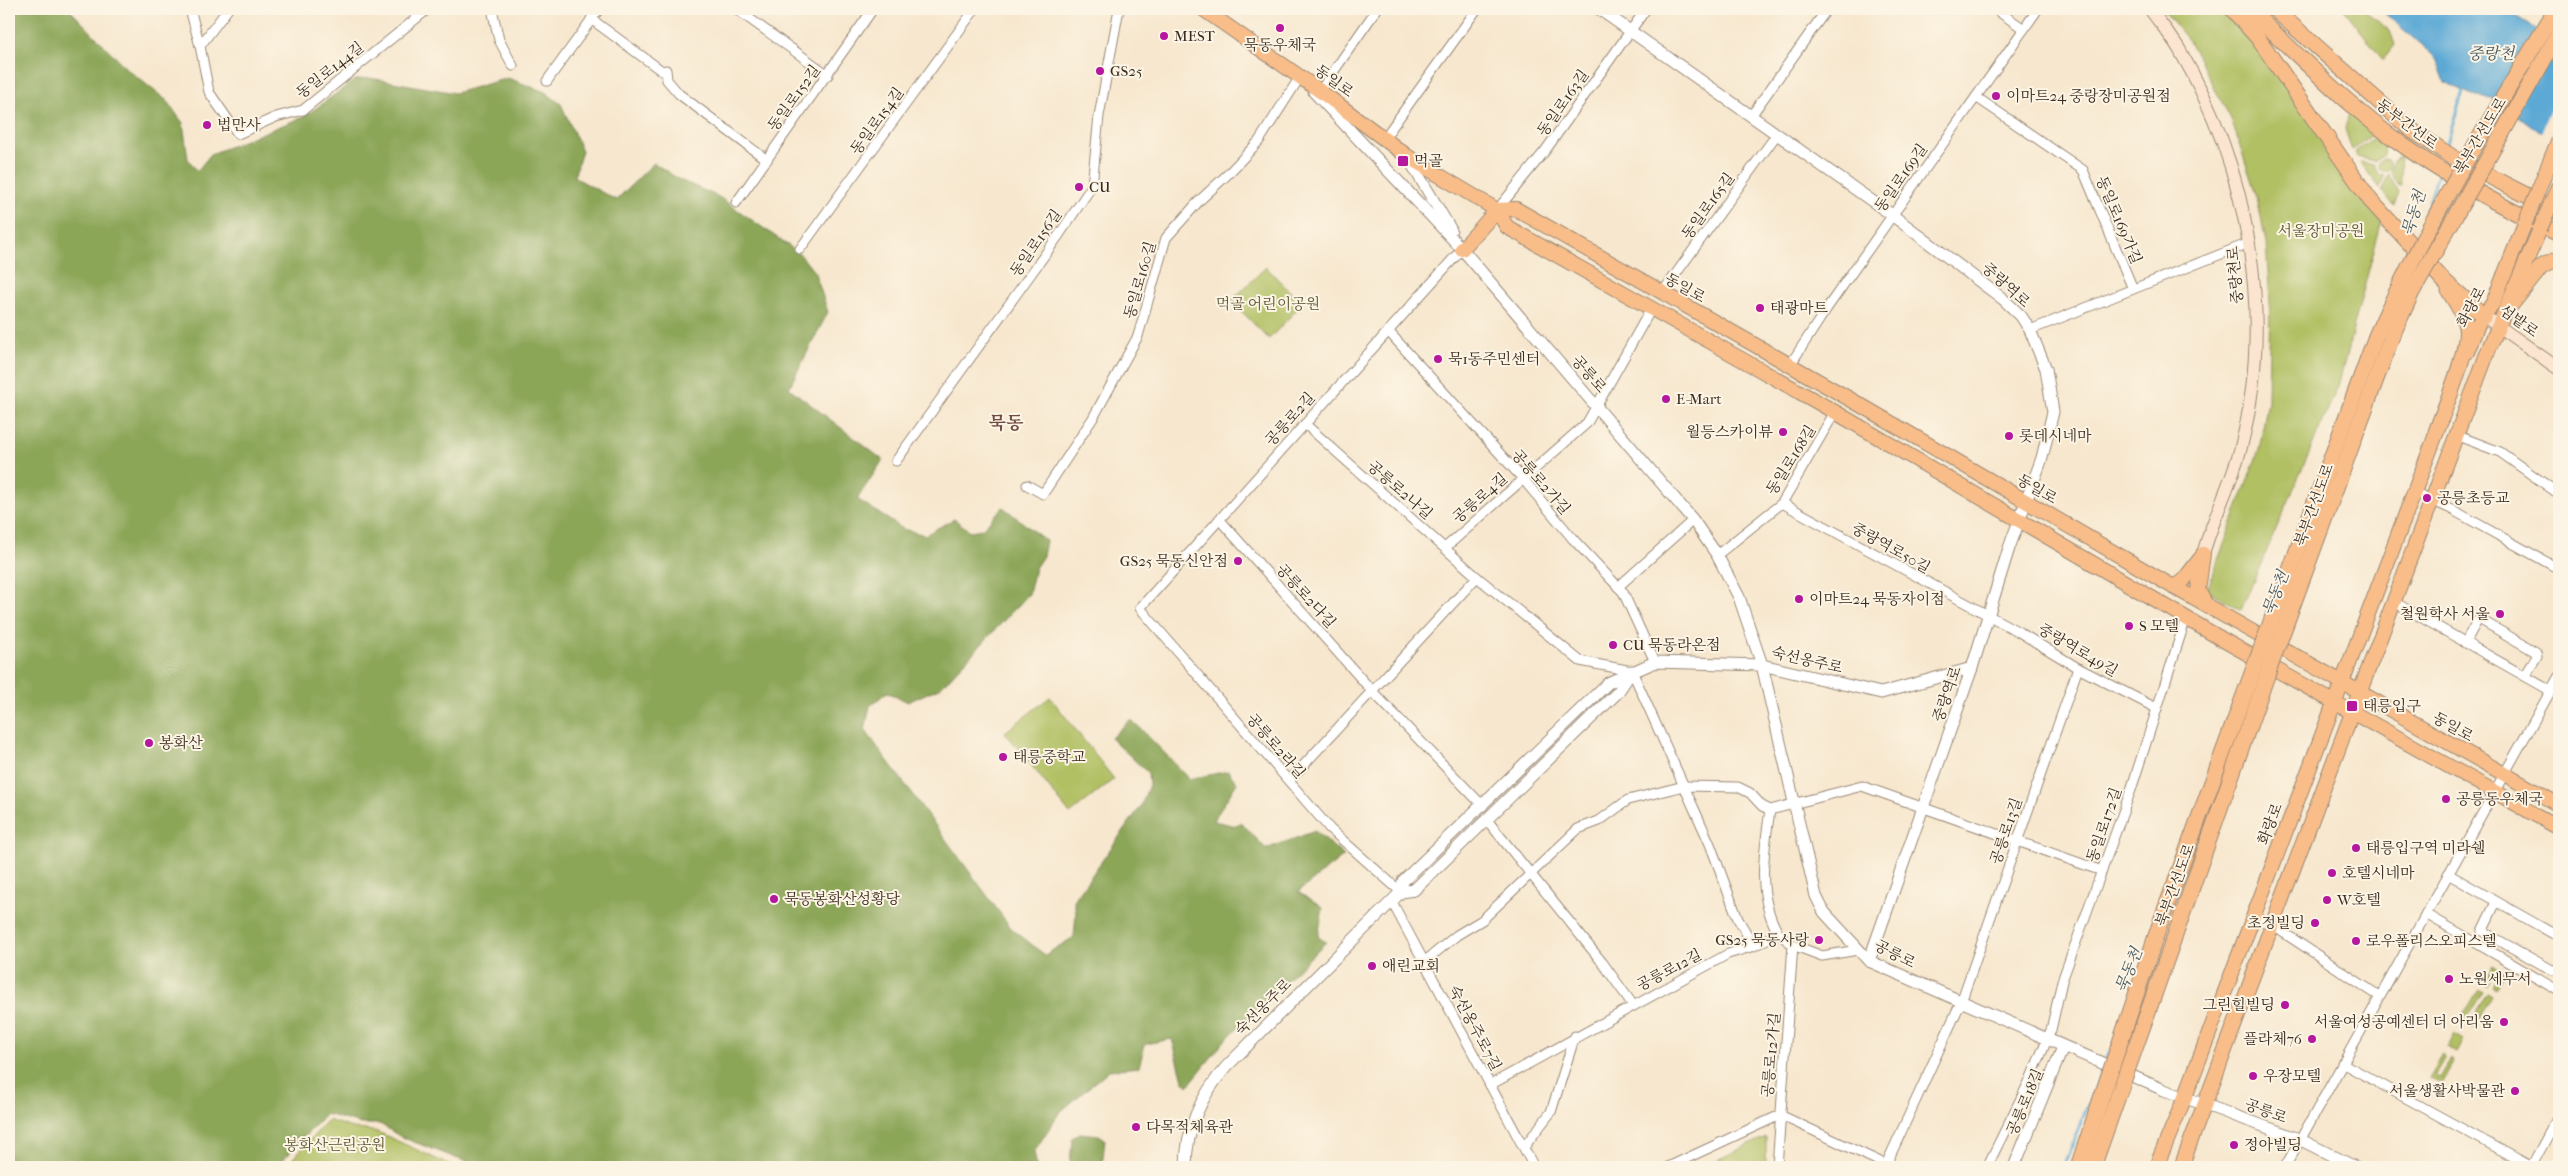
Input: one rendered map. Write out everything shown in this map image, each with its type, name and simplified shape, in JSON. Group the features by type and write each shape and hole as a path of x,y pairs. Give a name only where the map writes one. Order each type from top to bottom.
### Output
{"highway":[{"path":"2232,9 2258,38 2370,200 2444,282 2484,316"},
{"path":"2249,9 2368,118 2419,156 2500,206 2559,234"},
{"name":"동부간선로","path":"2274,9 2410,129 2454,158 2559,212"},
{"name":"북부간선도로","path":"2078,1167 2161,921 2376,336 2400,283 2458,174 2556,9"},
{"name":"북부간선도로","path":"2093,1167 2271,664 2392,336 2412,292 2559,33"},
{"path":"2507,310 2542,266 2559,259"},
{"path":"2436,432 2464,347 2466,329 2464,316 2444,282"}],"main road":[{"name":"동일로","path":"1203,9 1320,90 1406,156 1497,210 1507,227 1795,388 2020,518 2225,641 2559,828"},
{"name":"중랑천로","path":"2150,9 2179,48 2217,126 2239,186 2249,243 2255,300 2252,383 2241,446 2203,554"},
{"name":"화랑로","path":"2156,1167 2253,917 2436,432 2477,328 2493,303 2559,139"},
{"path":"2181,1167 2359,692 2499,327 2559,185"},
{"name":"동일로","path":"1497,210 1516,209 1975,471 2206,606 2559,804"},
{"path":"1462,249 1497,210"},
{"path":"1537,244 1530,232 1533,226 1548,227"},
{"name":"섬밭로","path":"2484,316 2559,369"},
{"path":"1795,388 1810,392 1814,389 1804,373"},
{"path":"1852,422 1842,410 1843,406 1847,403 1862,406"},
{"path":"1965,487 1980,488 1983,484 1975,471"},
{"path":"2173,587 2190,574 2203,554"},
{"path":"2203,554 2198,590 2199,596 2206,606"}],"street":[{"path":"190,9 200,46"},
{"path":"200,46 228,9"},
{"name":"동일로144길","path":"200,46 209,92 238,134 276,118 302,110 428,9"},
{"path":"492,9 499,40 513,66"},
{"path":"548,81 599,9"},
{"path":"736,9 828,75"},
{"name":"동일로152길","path":"736,203 873,9"},
{"name":"동일로154길","path":"800,249 975,9"},
{"name":"동일로156길","path":"896,461 1059,235 1092,186 1099,116 1119,9"},
{"path":"1320,90 1377,9"},
{"path":"1383,140 1477,9"},
{"name":"중랑역로","path":"1599,9 1892,215 2003,299 2021,316 2030,330 2046,369 2052,392 2053,412 2042,458 2020,518 1987,616 1972,668 1924,808 1869,961"},
{"name":"동일로163길","path":"1497,210 1545,151 1646,9"},
{"path":"1751,116 1827,9"},
{"path":"1995,9 2024,29"},
{"name":"동일로169길","path":"1790,365 1892,215 2038,9"},
{"path":"591,19 662,71 666,70 667,80 679,94 767,160"},
{"name":"공릉로","path":"1300,77 1462,249 1693,520 1717,554 1739,597 1762,665 1816,896 1824,912 1858,950 1869,961 2067,1049 2164,1090 2299,1140 2355,1167"},
{"name":"동일로160길","path":"1027,485 1042,494 1062,469 1114,381 1138,336 1166,238 1199,201 1259,141 1300,77"},
{"name":"동일로169가길","path":"1976,97 2083,170 2133,289"},
{"name":"동일로165길","path":"1662,293 1777,134"},
{"name":"공릉로","path":"1406,156 1462,249"},
{"path":"2030,330 2249,243"},
{"name":"공릉로2길","path":"1140,608 1462,249"},
{"path":"1597,407 1651,309"},
{"name":"공릉로2가길","path":"1388,331 1523,479 1573,539 1623,592 1655,662"},
{"name":"공릉로4길","path":"1446,547 1587,423 1597,407"},
{"name":"동일로168길","path":"1717,554 1782,503 1835,412"},
{"name":"공릉로2나길","path":"1304,424 1373,486 1446,547 1477,577 1580,661 1632,671"},
{"path":"2458,436 2500,452 2559,494"},
{"path":"2414,492 2559,569"},
{"name":"중랑역로50길","path":"1782,503 1987,616"},
{"name":"공릉로2다길","path":"1219,519 1373,692 1483,806"},
{"path":"1618,587 1693,520"},
{"path":"1289,781 1477,577"},
{"path":"2394,602 2551,691"},
{"name":"공릉로2라길","path":"1140,608 1330,829 1401,892"},
{"name":"중랑역로49길","path":"1987,616 2019,632 2078,668 2156,708"},
{"name":"동일로172길","path":"1987,1167 2047,1040 2062,981 2131,790 2186,618"},
{"path":"2465,643 2477,621 2481,620 2536,652 2537,656 2525,676"},
{"name":"숙선옹주로","path":"1186,1167 1194,1116 1212,1082 1258,1032 1392,902 1401,892 1403,881 1483,806 1608,682 1655,662 1762,665 1881,693 1972,668"},
{"name":"공릉로13길","path":"1888,1166 1961,1002 2078,668"},
{"path":"1632,671 1710,844 1738,919 1754,946"},
{"name":"숙선옹주로","path":"1401,892 1414,890 1488,820 1618,692 1632,671"},
{"path":"2285,1167 2559,676"},
{"path":"1424,962 1457,935 1482,920 1578,829 1599,822 1628,800 1684,786 1738,787 1750,793 1762,806 1770,810 1793,802 1862,786 2102,871"},
{"path":"1770,810 1764,847 1763,889 1770,918 1778,933 1793,944 1822,956 1858,950"},
{"path":"1488,820 1602,962 1633,1005"},
{"path":"2448,874 2559,937"},
{"name":"숙선옹주로7길","path":"1392,902 1534,1167"},
{"path":"2496,902 2482,930 2552,970 2556,970 2559,967"},
{"path":"2426,914 2559,991"},
{"path":"2253,917 2272,925 2380,996"},
{"name":"공릉로12길","path":"1490,1085 1728,954 1754,946 1778,933"},
{"name":"공릉로12가길","path":"1777,1167 1793,944"},
{"path":"2503,958 2509,946"},
{"path":"1524,1147 1551,1112 1576,1036"},
{"name":"공릉로18길","path":"2014,1167 2067,1049"},
{"path":"2342,1063 2531,1167 2559,1116"},
{"path":"1668,1167 1780,1115 1888,1166"}],"green space":[{"name":"봉화산","path":"9,9 69,9 127,69 166,100 183,123 188,159 197,171 211,154 305,116 355,80 370,78 455,93 508,78 545,92 561,104 582,151 574,177 616,200 654,163 680,180 719,197 799,253 815,273 828,312 789,388 883,460 857,499 903,529 925,535 954,519 970,531 982,529 1003,507 1046,541 1043,556 1035,568 1029,594 941,687 908,702 887,692 870,706 865,730 1011,928 1045,955 1074,937 1076,912 1074,900 1141,806 1149,785 1148,773 1111,738 1131,719 1190,779 1228,771 1237,783 1213,821 1237,826 1241,822 1266,849 1315,831 1344,856 1298,892 1323,908 1318,937 1326,942 1226,1039 1188,1086 1183,1080 1172,1039 1145,1044 1139,1067 1109,1070 1059,1113 1034,1152 1037,1167 518,1167 464,1161 401,1137 380,1124 361,1124 326,1114 276,1167 9,1167"},
{"name":"서울장미공원","path":"2163,9 2226,9 2251,35 2382,220 2338,386 2241,610 2207,590 2259,450 2268,401 2270,302 2266,243 2257,197 2231,119 2189,41"},
{"path":"2344,9 2363,9 2390,31 2395,45 2383,60"},
{"path":"2349,112 2374,133 2352,150 2345,129"},
{"path":"2377,135 2385,142 2384,155 2374,161 2357,157 2355,151"},
{"path":"2400,156 2401,186 2399,186 2390,171 2393,161"},
{"path":"2386,159 2389,160 2389,170 2382,171 2379,170 2378,163 2379,160"},
{"path":"2360,162 2374,165 2378,174 2384,175 2380,188"},
{"path":"2388,174 2399,193 2394,206 2382,190"},
{"name":"먹골 어린이공원","path":"1266,267 1302,304 1269,339 1231,301"},
{"path":"1050,697 1114,779 1070,814 1005,732"},
{"path":"2493,965 2505,972 2496,989 2492,986 2498,976 2494,973 2487,984 2483,982"},
{"path":"2479,989 2483,991 2464,1023 2460,1021"},
{"path":"2487,993 2492,996 2473,1028 2468,1026"},
{"path":"2454,1034 2464,1040 2457,1053 2447,1047"},
{"path":"2443,1055 2446,1057 2435,1076 2440,1078 2451,1059 2454,1061 2441,1084 2429,1078"},
{"name":"봉화산근린공원","path":"328,1120 352,1128 378,1132 454,1167 285,1167"},
{"path":"1080,1133 1099,1135 1105,1139 1102,1167 1070,1167 1072,1138"},
{"path":"1766,1137 1766,1167 1710,1167 1708,1164"}],"water":[{"name":"중랑천","path":"2380,9 2504,9 2559,43 2559,146 2494,98 2477,97 2445,83 2436,58"}],"pier":[{"path":"2559,90 2559,148 2540,135"}],"waterway":[{"name":"묵동천","path":"2446,146 2464,88"},
{"name":"묵동천","path":"2421,228 2438,174"},
{"name":"묵동천","path":"2063,1167 2109,1052"}],"place":[{"name":"묵동우체국","path":"1280,28"},
{"name":"MEST","path":"1164,36"},
{"name":"GS25","path":"1100,71"},
{"name":"이마트24 중랑장미공원점","path":"1996,96"},
{"name":"법만사","path":"207,125"},
{"name":"먹골","path":"1403,161"},
{"name":"CU","path":"1079,187"},
{"name":"태광마트","path":"1760,308"},
{"name":"묵1동주민센터","path":"1438,359"},
{"name":"E-Mart","path":"1666,399"},
{"name":"월등스카이뷰","path":"1783,432"},
{"name":"롯데시네마","path":"2009,436"},
{"name":"공릉초등교","path":"2427,498"},
{"name":"GS25 묵동신안점","path":"1238,561"},
{"name":"이마트24 묵동자이점","path":"1799,599"},
{"name":"철원학사 서울","path":"2500,614"},
{"name":"S 모텔","path":"2129,626"},
{"name":"CU 묵동라온점","path":"1613,645"},
{"name":"태릉입구","path":"2352,706"},
{"name":"봉화산","path":"149,743"},
{"name":"태릉중학교","path":"1003,757"},
{"name":"공릉동우체국","path":"2446,799"},
{"name":"태릉입구역 미라쉘","path":"2356,848"},
{"name":"호텔시네마","path":"2332,873"},
{"name":"묵동봉화산성황당","path":"774,899"},
{"name":"W호텔","path":"2327,900"},
{"name":"초정빌딩","path":"2315,923"},
{"name":"GS25 묵동사랑","path":"1819,940"},
{"name":"로우폴리스오피스텔","path":"2356,941"},
{"name":"애린교회","path":"1372,966"},
{"name":"노원세무서","path":"2449,979"},
{"name":"그린힐빌딩","path":"2285,1005"},
{"name":"서울여성공예센터 더 아리움","path":"2504,1022"},
{"name":"플라체76","path":"2312,1039"},
{"name":"우장모텔","path":"2253,1076"},
{"name":"서울생활사박물관","path":"2515,1091"},
{"name":"다목적체육관","path":"1136,1127"},
{"name":"정아빌딩","path":"2234,1145"}],"district":[{"name":"묵동","path":"1006,423"}]}
